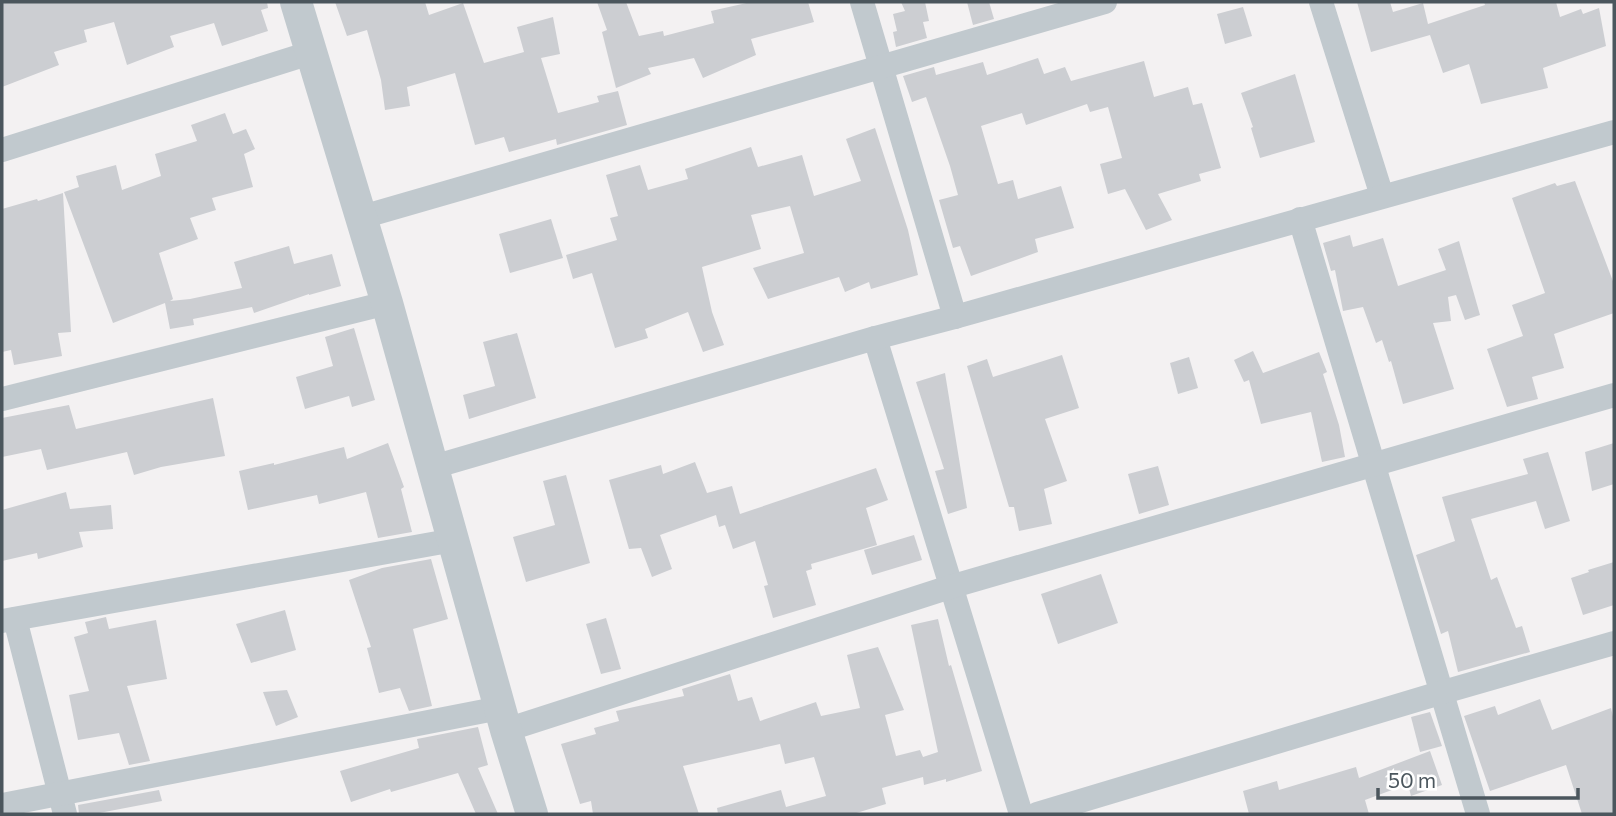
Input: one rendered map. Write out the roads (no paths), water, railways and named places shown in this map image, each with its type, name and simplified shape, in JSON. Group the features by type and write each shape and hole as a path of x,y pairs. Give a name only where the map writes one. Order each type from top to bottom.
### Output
{"street":[{"path":"296,2 387,303 532,814"},
{"path":"862,2 955,317"},
{"path":"362,217 1105,2"},
{"path":"1321,2 1382,196"},
{"path":"2,150 310,53"},
{"path":"433,467 875,338 1614,132"},
{"path":"1300,219 1478,814"},
{"path":"2,399 387,303"},
{"path":"875,338 1021,814"},
{"path":"2,805 62,804 503,719 1614,395"},
{"path":"62,804 8,620 454,540"},
{"path":"1037,814 1614,643"}]}
